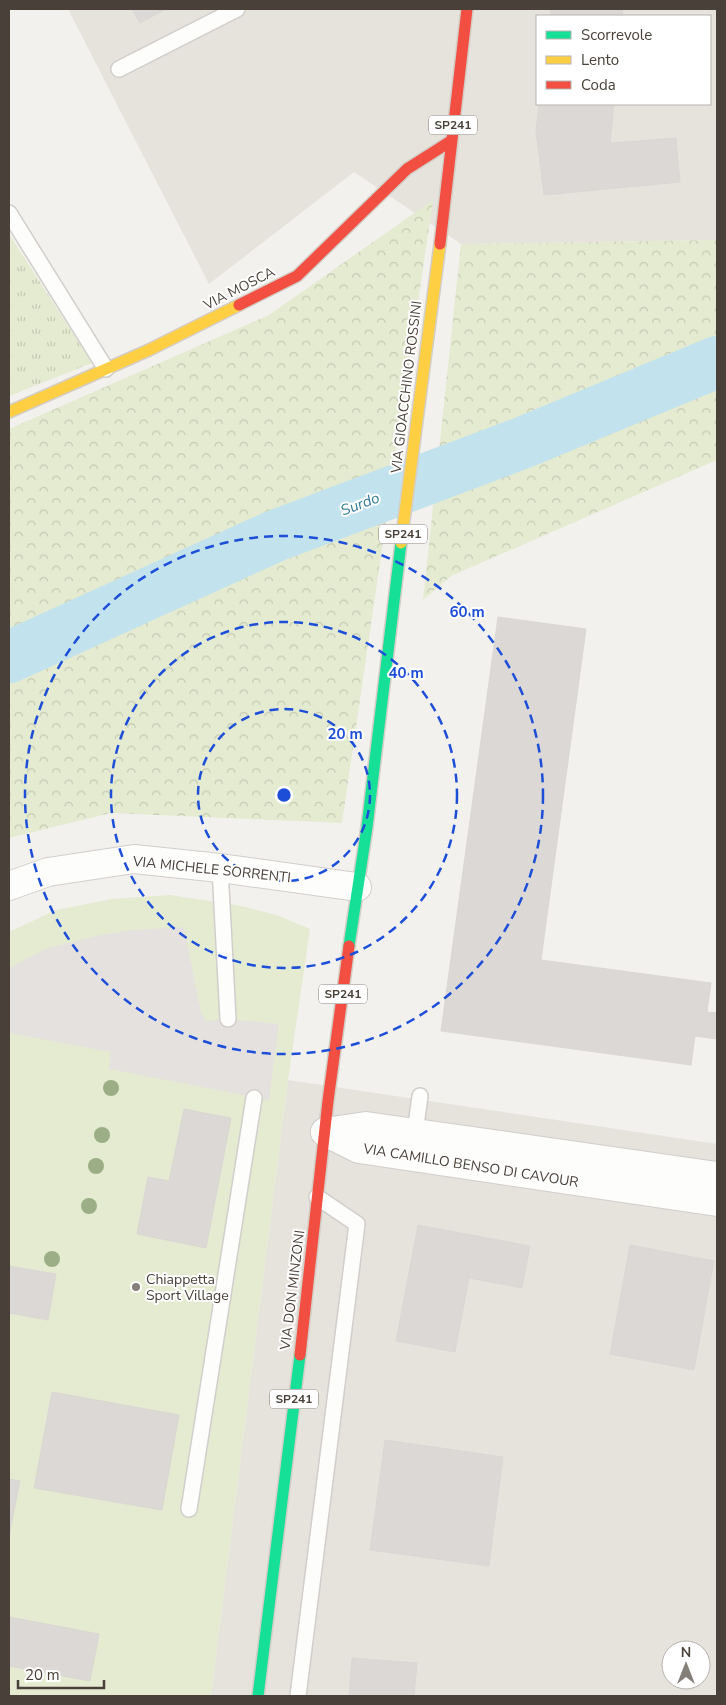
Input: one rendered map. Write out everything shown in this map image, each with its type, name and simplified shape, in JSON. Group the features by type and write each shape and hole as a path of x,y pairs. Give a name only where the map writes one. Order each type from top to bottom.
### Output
{"main road":[{"name":"VIA GIOACCHINO ROSSINI","path":"357,887 367,827 467,9"},
{"name":"VIA MOSCA","path":"9,412 149,350 297,276 406,170 450,141"},
{"name":"VIA DON MINZONI","path":"258,1696 324,1132 357,887"}],"street":[{"name":"VIA MICHELE SORRENTI","path":"9,886 48,872 134,859 220,868 357,887"},
{"name":"VIA CAMILLO BENSO DI CAVOUR","path":"324,1132 366,1126 717,1176"},
{"name":"VIA CAMILLO BENSO DI CAVOUR","path":"324,1132 359,1149 717,1202"}],"lane":[{"path":"119,69 237,9"},
{"path":"9,213 106,369"},
{"path":"220,868 228,1019"},
{"path":"416,1133 420,1096"},
{"path":"189,1510 254,1098"},
{"path":"298,1696 357,1224 317,1197"}],"shaded area":[{"path":"68,9 717,9 717,240 461,244 354,172 209,284"},
{"path":"184,927 201,1013 206,1021 228,1019 279,1024 269,1100 109,1069 111,1052 9,1033 9,968 48,948 97,936 132,930"},
{"path":"288,1080 717,1144 717,1696 211,1696"}],"green space":[{"path":"433,200 342,823 111,813 9,838 9,429 269,315"},
{"path":"9,234 92,363 9,396"},
{"path":"717,240 717,460 451,576 423,600 461,244"},
{"name":"Chiappetta Sport Village","path":"170,895 242,906 276,915 310,929 288,1080 211,1696 9,1696 9,932 56,910 112,899"}],"building":[{"path":"132,9 166,9 140,23"},
{"path":"551,9 623,9 622,15 550,15"},
{"path":"539,105 614,105 610,143 676,138 680,182 544,195 536,131"},
{"path":"498,617 586,629 541,960 711,983 707,1012 717,1013 717,1039 695,1036 691,1065 441,1031"},
{"path":"184,1109 231,1118 206,1248 137,1234 148,1177 169,1181"},
{"path":"418,1225 530,1246 522,1288 469,1278 455,1352 396,1341"},
{"path":"630,1245 714,1261 694,1370 610,1354"},
{"path":"9,1266 56,1274 48,1320 9,1313"},
{"path":"52,1392 179,1415 162,1510 34,1488"},
{"path":"385,1440 503,1457 489,1566 370,1550"},
{"path":"9,1479 20,1481 9,1536"},
{"path":"9,1617 99,1634 90,1681 9,1666"},
{"path":"352,1658 417,1663 414,1696 349,1696"}],"waterway":[{"name":"Surdo","path":"9,657 275,536 522,443 717,362"}],"traffic: fast":[{"path":"349,946 367,827 401,543"},
{"path":"258,1696 300,1355"}],"traffic: slow":[{"path":"401,543 440,244"},
{"path":"9,412 149,350 239,305"}],"traffic: jam":[{"path":"440,244 467,9"},
{"path":"239,305 297,276 407,169 451,141"},
{"path":"300,1355 328,1101 349,946"}],"place":[{"name":"Chiappetta Sport Village","path":"136,1287"}]}
